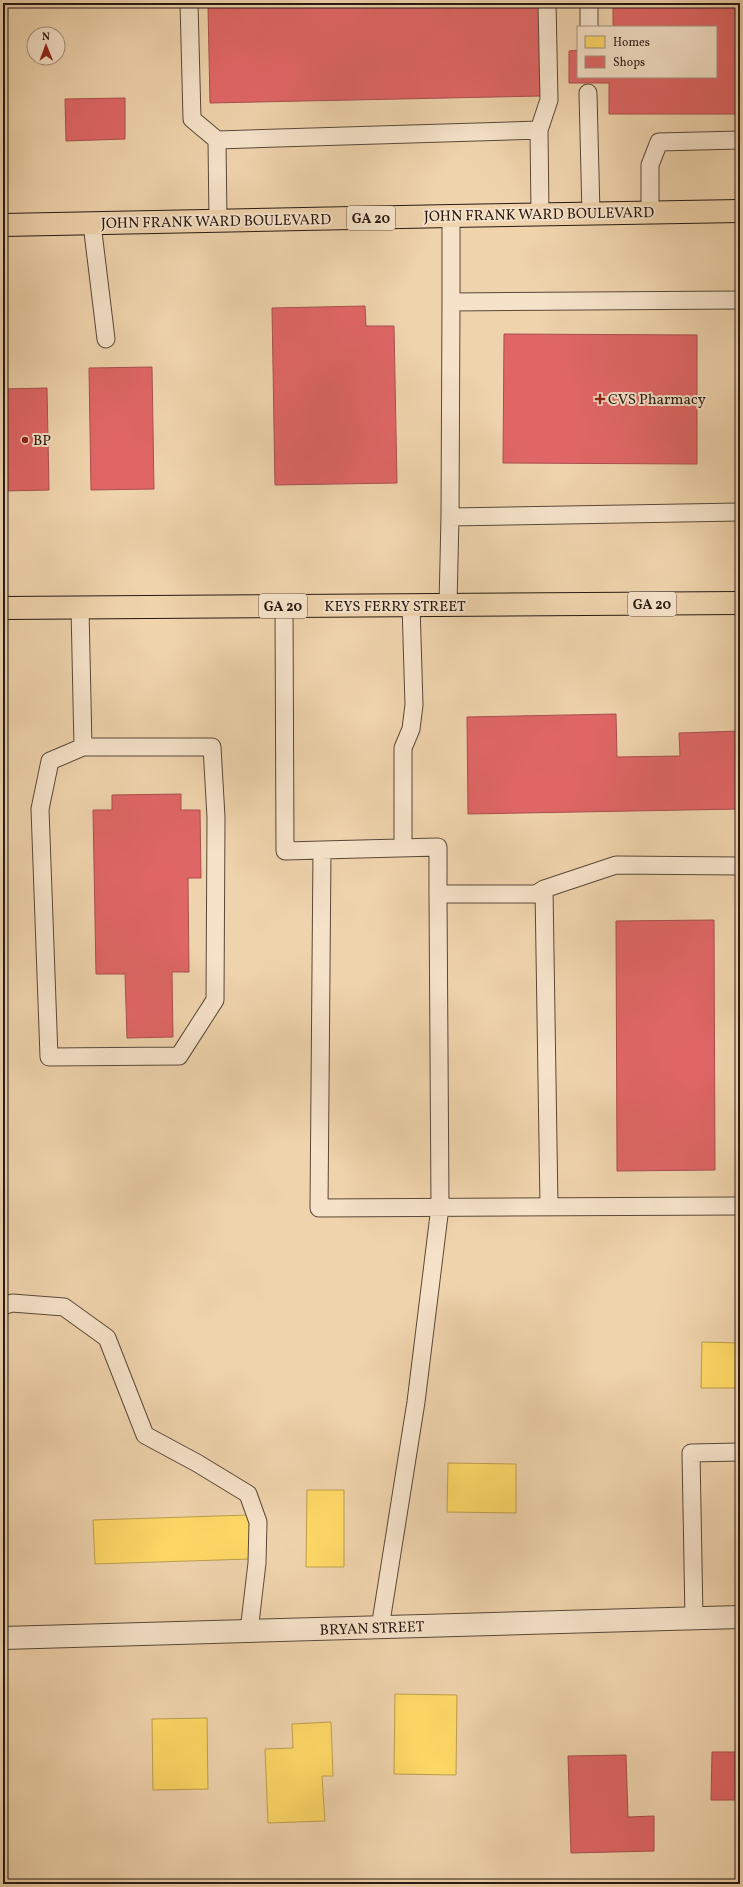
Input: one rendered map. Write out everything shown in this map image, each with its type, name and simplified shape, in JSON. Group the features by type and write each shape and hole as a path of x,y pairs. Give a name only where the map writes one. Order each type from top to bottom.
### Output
{"main road":[{"name":"JOHN FRANK WARD BOULEVARD","path":"3,226 540,214 740,212"},
{"name":"KEYS FERRY STREET","path":"3,608 740,603"}],"street":[{"name":"BRYAN STREET","path":"3,1638 740,1617"}],"lane":[{"path":"189,3 192,119 216,140 539,130"},
{"path":"540,214 539,130 549,100 547,3"},
{"path":"589,3 589,26"},
{"path":"588,93 591,214"},
{"path":"216,140 218,222"},
{"path":"650,213 650,165 659,142 740,140"},
{"path":"448,605 452,302 451,216"},
{"path":"92,224 106,339"},
{"path":"452,302 740,300"},
{"path":"450,519 450,517 740,512"},
{"path":"284,606 285,851 438,847 440,1207 416,1402 380,1628"},
{"path":"404,847 403,748 411,729 414,705 411,606"},
{"path":"80,608 82,747"},
{"path":"82,747 212,747 216,817 215,1000 180,1056 49,1057 40,809 50,761 82,747"},
{"path":"322,850 319,1208 740,1206"},
{"path":"438,894 536,894 544,889 616,865 740,866"},
{"path":"544,889 550,1206"},
{"path":"3,1306 12,1303 64,1307 107,1338 145,1436 197,1463 248,1494 258,1522 257,1563 249,1632"},
{"path":"694,1618 691,1453 740,1452"}],"building: Homes":[{"path":"702,1342 740,1343 740,1388 701,1388"},
{"path":"448,1463 516,1464 516,1513 447,1512"},
{"path":"307,1490 344,1490 344,1567 306,1567"},
{"path":"249,1515 250,1559 95,1564 93,1520"},
{"path":"395,1694 457,1695 456,1775 394,1774"},
{"path":"207,1718 208,1789 153,1790 152,1719"},
{"path":"331,1722 333,1776 322,1776 325,1821 268,1823 265,1749 293,1748 292,1724"}],"building: Shops":[{"path":"361,3 539,3 541,96 210,103 208,6"},
{"path":"613,3 740,3 740,114 609,114 609,83 569,83 569,51 577,50 577,78 717,78 717,26 613,26"},
{"path":"125,98 125,139 66,141 65,99"},
{"path":"365,306 366,326 394,326 397,483 275,485 272,308"},
{"name":"CVS Pharmacy","path":"504,334 697,335 697,464 503,463"},
{"path":"152,367 154,489 91,490 89,368"},
{"name":"BP","path":"47,388 49,490 3,491 3,389"},
{"path":"616,714 617,757 680,756 679,733 740,731 740,809 468,814 467,717"},
{"path":"181,794 181,810 200,810 201,878 188,878 189,972 172,972 173,1037 127,1038 125,974 96,974 93,810 112,810 112,795"},
{"path":"714,920 715,1170 617,1171 616,921"},
{"path":"712,1752 737,1752 737,1761 740,1761 740,1800 711,1800"},
{"path":"626,1755 628,1817 654,1816 654,1851 571,1853 568,1756"}],"place":[{"name":"CVS Pharmacy","path":"600,399"},
{"name":"BP","path":"25,440"}]}
